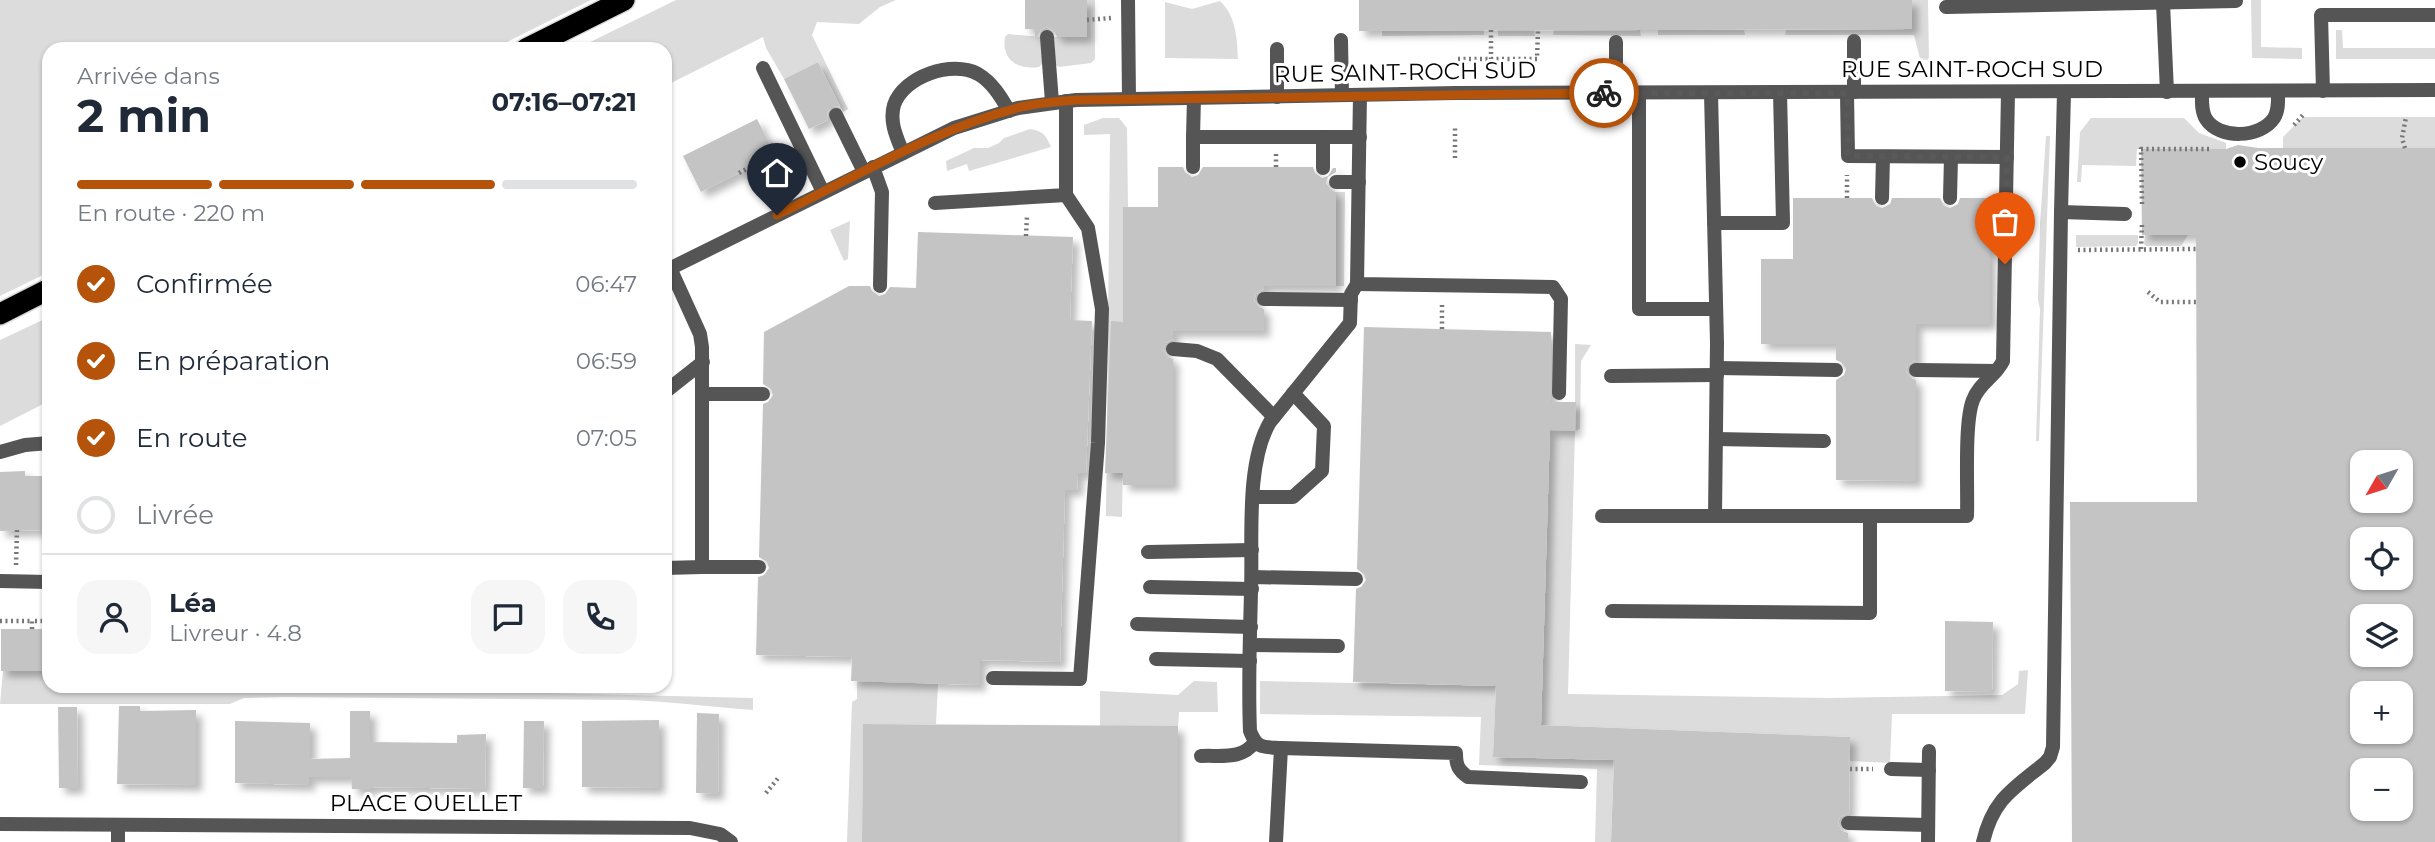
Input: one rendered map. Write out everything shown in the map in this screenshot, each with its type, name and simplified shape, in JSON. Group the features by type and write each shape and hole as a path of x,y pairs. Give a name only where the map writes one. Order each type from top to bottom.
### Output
{"highway":[{"path":"540,42 624,0"},
{"path":"0,314 42,293"}],"street":[{"path":"1128,0 1129,99"},
{"path":"1946,7 2236,1"},
{"path":"2163,3 2166,92"},
{"path":"2323,91 2320,15 2435,15"},
{"path":"993,678 1080,679 1098,443 1102,309 1088,228 1066,195 1059,102 1047,37"},
{"path":"1341,40 1342,95"},
{"path":"1854,41 1848,156 2007,157"},
{"path":"1616,43 1616,93"},
{"path":"1277,49 1277,97"},
{"path":"763,68 823,192"},
{"path":"903,153 895,132 894,106 909,86 930,74 961,69 978,74 997,91 1009,111"},
{"name":"RUE SAINT-ROCH SUD","path":"672,268 954,128 1009,111 1059,102 1342,95 2435,90"},
{"path":"2202,91 2203,112 2207,120 2217,129 2238,133 2257,130 2272,121 2276,114 2278,91"},
{"path":"1714,223 1783,223 1780,92"},
{"path":"1602,516 1968,516 1969,411 1977,390 2003,360 2008,92"},
{"path":"1983,842 1987,825 2003,797 2045,764 2053,747 2064,92"},
{"path":"1639,93 1639,309 1716,309"},
{"path":"1712,93 1717,371 1715,516"},
{"path":"1360,95 1357,284 1351,294 1350,323 1274,417 1261,438 1255,472 1250,731 1255,742 1263,747 1456,753 1456,764 1468,777 1581,782"},
{"path":"1193,167 1194,98"},
{"path":"836,115 882,192 880,286"},
{"path":"1194,137 1360,137"},
{"path":"1323,137 1323,167"},
{"path":"1882,198 1883,157"},
{"path":"1950,198 1951,157"},
{"path":"1336,182 1359,182"},
{"path":"935,202 1066,195"},
{"path":"2061,212 2125,215"},
{"path":"672,278 700,334 703,362 702,567"},
{"path":"1357,284 1553,286 1561,299 1559,393"},
{"path":"1264,299 1351,300"},
{"path":"1173,349 1197,351 1217,359 1274,417"},
{"path":"672,386 703,362"},
{"path":"1611,376 1717,371 1836,370"},
{"path":"1916,370 1996,371"},
{"path":"1254,497 1293,497 1322,471 1324,426 1293,393"},
{"path":"703,394 763,394"},
{"path":"0,452 42,437"},
{"path":"1716,439 1824,441"},
{"path":"25,445 42,444"},
{"path":"1612,611 1870,613 1870,516"},
{"path":"1149,552 1252,550"},
{"path":"672,568 758,567"},
{"path":"1150,587 1356,579"},
{"path":"0,581 42,582"},
{"path":"1137,624 1251,627"},
{"path":"1250,645 1338,646"},
{"path":"1156,659 1250,661"},
{"path":"1201,756 1241,754 1248,751 1255,742"},
{"path":"1276,842 1281,748"},
{"path":"1928,842 1929,751"},
{"path":"1891,769 1929,770"},
{"path":"1848,823 1928,825"},
{"name":"PLACE OUELLET","path":"0,824 690,828 720,835 732,842"},
{"path":"118,825 118,842"}],"path":[{"path":"1491,30 1491,59"},
{"path":"1458,59 1537,59 1538,30"},
{"path":"2405,148 2402,138 2406,117"},
{"path":"1455,126 1455,158"},
{"path":"2141,249 2141,149 2214,149"},
{"path":"739,173 762,161"},
{"path":"2074,250 2196,249"},
{"path":"2148,292 2160,302 2196,302"},
{"path":"16,581 17,530"},
{"path":"0,621 42,621"},
{"path":"32,621 32,629"},
{"path":"765,793 779,777"}],"shaded area":[{"path":"0,0 591,0 507,42 42,42 42,275 0,296"},
{"path":"676,0 896,0 880,7 859,24 817,22 812,35 848,109 843,112 818,62 784,79 766,48 763,37 672,82 672,42 590,42"},
{"path":"1087,0 1095,0 1095,59 1091,63 1059,67 1055,64 1054,37 1087,37"},
{"path":"1912,0 1928,0 1929,60 1920,59 1914,35 1785,35 1786,30 1912,29"},
{"path":"2251,0 2261,0 2261,47 2302,48 2302,59 2252,58"},
{"path":"1220,1 1232,20 1238,59 1165,58 1165,2 1192,9"},
{"path":"1484,30 1484,35 1382,36 1382,31"},
{"path":"1498,30 1534,30 1535,36 1498,36"},
{"path":"1554,30 1640,30 1641,36 1553,35"},
{"path":"1658,30 1744,30 1745,35 1658,35"},
{"path":"2336,30 2342,30 2343,48 2435,48 2435,59 2336,59"},
{"path":"1008,34 1042,37 1042,64 1031,68 1013,62 1004,45"},
{"path":"2303,117 2435,117 2435,148 2283,148 2283,137"},
{"path":"1103,118 1119,118 1127,128 1122,517 1106,516 1110,134 1084,135 1084,125"},
{"path":"2091,118 2184,118 2199,133 2226,143 2226,149 2137,149 2136,166 2082,165 2081,182 2077,182 2080,132"},
{"path":"1030,129 1044,134 1051,147 969,171 967,164 947,171 946,161 974,148 988,148 1004,138"},
{"path":"2046,136 2050,136 2039,441 2036,441 2040,224"},
{"path":"1336,192 1345,192 1344,286 1336,286"},
{"path":"850,221 848,259 844,261 830,230"},
{"path":"2076,235 2138,235 2138,243 2136,246 2076,247"},
{"path":"2145,235 2188,235 2181,246 2146,246"},
{"path":"42,320 42,405 0,426 0,340"},
{"path":"1575,344 1591,345 1581,361 1580,429 1575,431 1568,694 1830,698 2002,695 2018,684 2019,671 2028,670 2025,714 1892,714 1890,763 1850,761 1850,737 1541,725 1550,430 1575,430"},
{"path":"3,671 42,671 42,693 547,693 753,698 753,710 624,700 285,697 244,698 230,704 0,704"},
{"path":"857,679 938,684 936,724 863,724 862,842 847,842 852,702 857,699"},
{"path":"1194,681 1217,682 1218,712 1179,712 1178,726 1100,726 1100,691 1178,695"},
{"path":"1260,681 1496,686 1493,757 1614,760 1611,842 1595,842 1597,769 1479,765 1481,717 1260,714"}],"building":[{"path":"1025,0 1087,0 1087,37 1057,37 1054,31 1047,27 1035,37 1034,29 1025,29"},
{"path":"1359,0 1912,0 1912,29 1359,31"},
{"path":"818,62 840,106 831,107 827,114 828,120 809,129 784,79"},
{"path":"757,119 775,155 701,192 683,156"},
{"path":"2238,145 2258,148 2435,148 2435,842 2072,842 2070,502 2197,502 2196,235 2142,235 2141,149 2226,149"},
{"path":"1158,167 1183,167 1192,177 1198,175 1203,167 1313,167 1315,173 1322,178 1336,168 1336,172 1328,177 1326,183 1336,192 1336,286 1264,286 1254,300 1264,309 1264,331 1173,331 1173,339 1166,343 1163,349 1167,356 1173,359 1173,485 1123,485 1123,473 1105,473 1111,321 1123,322 1123,207 1158,207"},
{"path":"1793,198 1872,198 1876,206 1882,208 1890,204 1892,198 1940,198 1944,206 1950,208 1958,204 1960,198 1990,198 1990,324 1916,324 1916,360 1908,365 1906,371 1916,380 1916,481 1836,480 1836,380 1844,375 1846,369 1836,360 1836,344 1761,344 1761,259 1793,259"},
{"path":"918,232 1073,237 1070,320 1092,321 1086,473 1078,473 1077,490 1065,490 1060,662 980,660 980,685 851,681 852,657 756,655 758,577 764,575 769,568 767,562 759,557 763,404 773,395 771,389 763,384 764,332 849,286 870,286 879,296 885,294 890,287 916,288"},
{"path":"1364,327 1551,332 1551,402 1576,402 1575,431 1550,430 1541,725 1850,737 1849,813 1840,817 1838,823 1842,831 1848,833 1848,842 1611,842 1614,760 1493,757 1496,686 1353,682 1356,589 1366,580 1364,574 1357,569"},
{"path":"25,471 25,476 42,476 42,530 0,531 0,472"},
{"path":"1945,621 1993,622 1992,692 1945,691"},
{"path":"1,629 42,629 42,671 1,671"},
{"path":"119,706 140,706 140,711 196,710 196,785 117,784"},
{"path":"58,707 77,707 78,788 59,788"},
{"path":"350,711 370,711 370,742 457,743 457,735 486,734 485,789 352,789 351,777 309,777 309,785 235,783 235,721 310,723 310,759 350,758"},
{"path":"697,713 719,714 718,794 696,793"},
{"path":"659,720 659,788 582,787 582,721"},
{"path":"524,721 544,721 543,788 523,788"},
{"path":"863,724 1178,726 1178,842 862,842"}],"way so far":[{"path":"1604,93 1847,93 1848,156 2007,157 2005,264"}],"place":[{"name":"Soucy","path":"2240,162"}],"route":[{"path":"777,215 954,128 1018,108 1048,102 1456,93 1604,93"}]}
